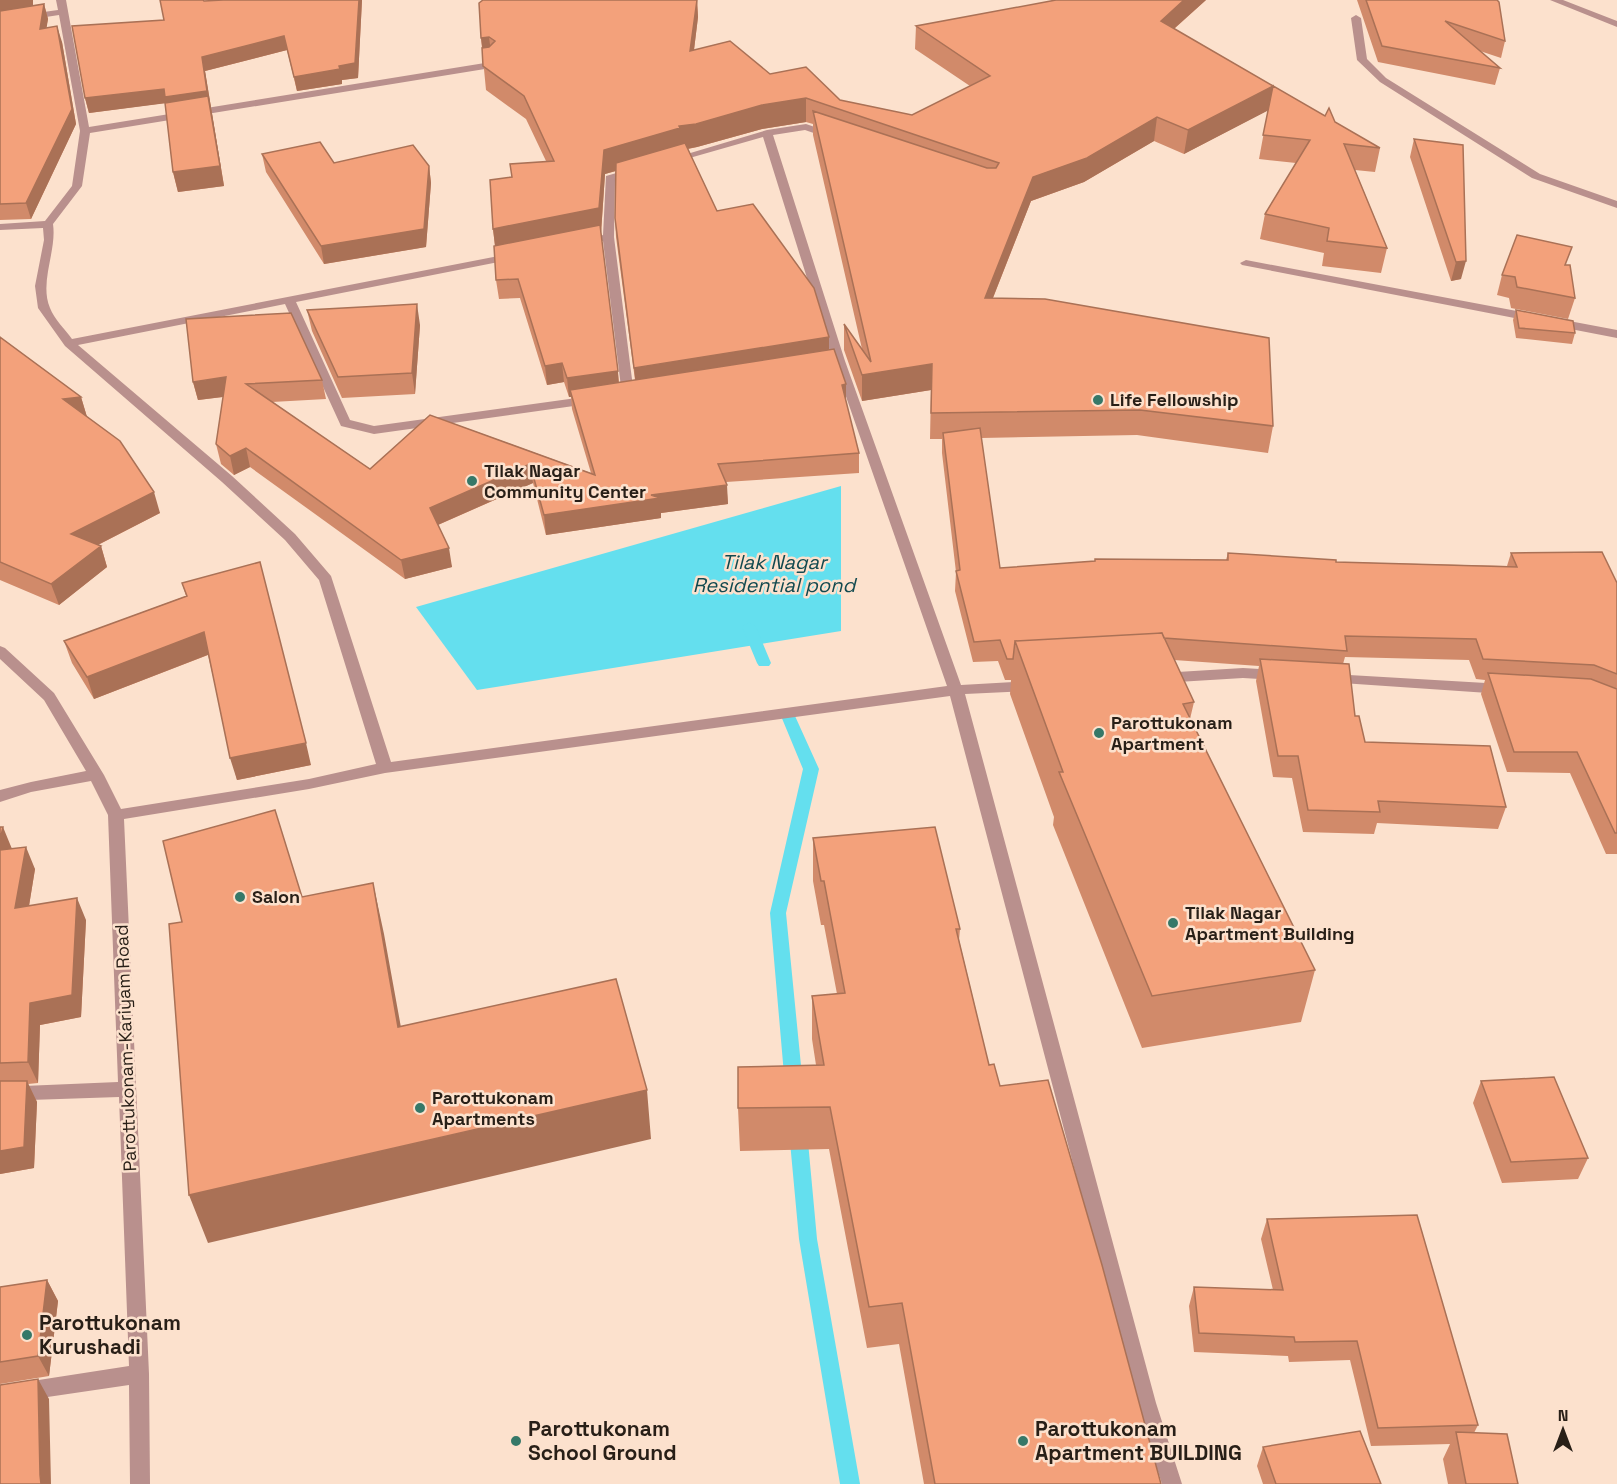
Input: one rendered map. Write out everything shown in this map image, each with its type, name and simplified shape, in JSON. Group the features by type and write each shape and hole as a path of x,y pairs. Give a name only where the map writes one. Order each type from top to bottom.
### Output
{"street":[{"path":"1555,0 1617,24"},
{"path":"0,21 62,6 85,131 76,186 48,224 50,240 41,286 44,308 69,343 235,486 290,537 326,579 385,768"},
{"path":"1356,18 1362,60 1383,80 1536,176 1617,205"},
{"path":"85,131 491,65"},
{"path":"666,162 767,133 806,127 838,138"},
{"path":"767,133 839,361 956,690 1146,1403 1172,1484"},
{"path":"289,300 345,423 374,430 622,396 608,237 610,178 644,168"},
{"path":"0,227 48,224"},
{"path":"574,244 608,237"},
{"path":"69,343 529,253"},
{"path":"1246,263 1617,334"},
{"path":"804,367 839,361"},
{"name":"Parottukonam-Kariyam Road","path":"0,651 49,697 117,815 139,1374 140,1484"},
{"path":"1148,679 1243,674 1290,676"},
{"path":"1314,678 1515,689"},
{"path":"117,815 309,784 385,768 956,690 1040,685"},
{"path":"0,796 31,787 96,775"},
{"path":"0,1094 128,1089"},
{"path":"0,1395 139,1374"}],"water":[{"name":"Tilak Nagar Residential pond","path":"841,486 841,631 477,690 416,607"}],"building":[{"path":"160,0 359,0 355,63 339,66 340,69 294,77 284,36 202,57 207,91 165,97 164,89 85,98 72,26 164,20"},
{"path":"483,0 697,0 690,51 730,41 770,74 806,67 840,100 912,115 990,76 916,26 1056,0 1184,0 1161,21 1325,116 1329,108 1335,122 1380,148 1344,144 1387,248 1327,241 1329,228 1265,214 1310,140 1263,135 1273,86 1188,130 1157,117 1087,158 1033,177 985,298 1045,299 1269,338 1273,426 1140,410 931,413 932,364 862,375 844,324 871,362 813,111 987,168 996,168 999,163 806,98 762,105 696,124 679,126 680,128 604,150 599,208 493,229 490,180 512,177 510,164 554,161 524,96 483,66 482,48 489,47 495,41 489,37 481,38 479,3"},
{"path":"1366,0 1497,0 1505,41 1445,21 1500,68 1382,46"},
{"path":"44,4 40,29 57,26 72,109 26,203 0,204 0,11"},
{"path":"208,96 220,166 173,172 165,103"},
{"path":"1414,139 1463,145 1466,261 1456,262"},
{"path":"320,142 334,163 413,145 429,166 424,229 321,246 262,154"},
{"path":"685,143 717,211 753,204 814,288 829,337 634,368 615,218 616,163"},
{"path":"600,225 618,371 567,378 562,363 545,366 518,279 496,280 494,246"},
{"path":"1517,235 1572,247 1565,265 1570,265 1575,298 1517,287 1515,277 1502,275"},
{"path":"417,304 412,373 338,377 307,310"},
{"path":"1516,310 1573,321 1575,333 1519,328"},
{"path":"291,313 322,380 246,384 370,469 430,415 595,475 570,390 834,349 846,384 842,385 859,453 718,464 727,485 651,495 660,498 544,515 530,464 430,508 449,548 401,560 246,448 230,456 216,444 226,377 193,382 186,319"},
{"path":"0,337 81,397 63,399 120,441 154,492 71,534 101,546 51,584 0,562"},
{"path":"980,428 1000,568 1095,561 1095,559 1228,560 1228,553 1336,560 1336,562 1517,567 1511,553 1602,552 1617,583 1617,674 1594,665 1483,659 1476,639 1345,636 1347,651 1164,638 1162,633 1015,641 1013,659 1007,659 1000,640 974,642 956,571 960,570 943,433"},
{"path":"260,562 306,743 230,758 204,632 87,677 64,641 187,596 182,583"},
{"path":"1162,633 1194,702 1183,704 1315,970 1152,996 1059,772 1063,772 1015,641"},
{"path":"1260,659 1349,664 1355,716 1359,716 1365,742 1490,746 1506,807 1378,801 1380,812 1308,810 1298,756 1278,756"},
{"path":"1488,673 1591,679 1617,689 1617,833 1577,752 1514,752"},
{"name":"Parottukonam Apartments","path":"275,810 302,897 373,883 398,1027 616,979 647,1090 189,1195 169,924 182,922 163,841"},
{"path":"935,827 960,929 956,929 989,1065 994,1064 1000,1086 1048,1080 1102,1265 1161,1484 935,1484 902,1303 869,1307 830,1107 738,1108 738,1067 824,1065 812,996 845,993 824,881 821,881 813,838"},
{"path":"26,847 15,908 77,898 72,995 30,1003 28,1062 0,1063 0,850"},
{"path":"1554,1077 1588,1158 1511,1162 1481,1081"},
{"path":"0,1081 27,1081 24,1147 0,1151"},
{"path":"1417,1215 1478,1425 1378,1428 1357,1341 1295,1342 1294,1337 1199,1333 1194,1287 1283,1290 1267,1219"},
{"name":"Parottukonam Kurushadi","path":"47,1280 38,1356 0,1362 0,1287"},
{"path":"38,1379 41,1484 0,1484 0,1385"},
{"path":"1360,1431 1381,1484 1276,1484 1263,1447"},
{"path":"1456,1432 1507,1434 1518,1484 1466,1484"}],"waterway":[{"path":"749,627 764,663"},
{"path":"788,716 811,769 778,913 794,1086"},
{"path":"798,1131 808,1239 850,1484"}],"place":[{"name":"Life Fellowship","path":"1098,400"},
{"name":"Tilak Nagar Community Center","path":"472,481"},
{"name":"Parottukonam Apartment","path":"1099,733"},
{"name":"Salon","path":"240,897"},
{"name":"Tilak Nagar Apartment Building","path":"1173,923"},
{"name":"Parottukonam Apartments","path":"420,1108"},
{"name":"Parottukonam Kurushadi","path":"27,1335"},
{"name":"Parottukonam School Ground","path":"516,1441"},
{"name":"Parottukonam Apartment BUILDING","path":"1023,1441"}]}
